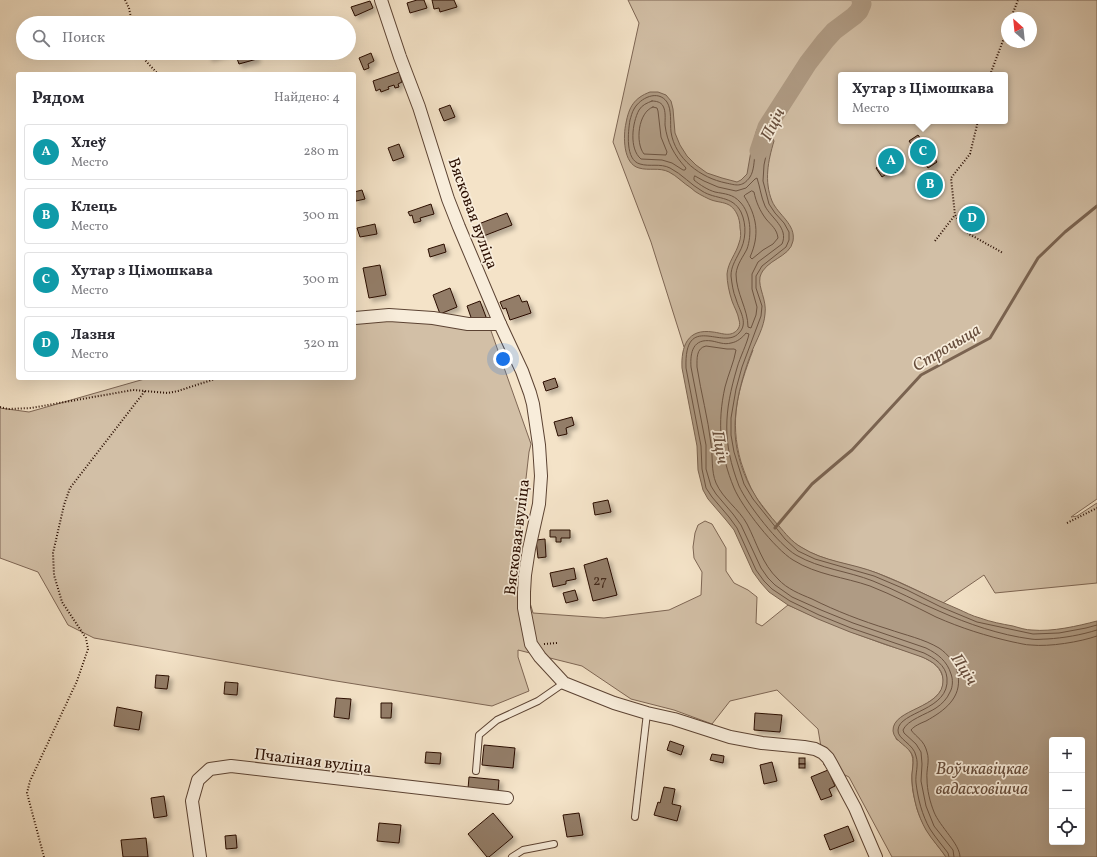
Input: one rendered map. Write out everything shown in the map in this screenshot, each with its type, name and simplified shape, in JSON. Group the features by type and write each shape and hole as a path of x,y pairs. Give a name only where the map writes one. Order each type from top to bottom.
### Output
{"street":[{"name":"Вясковая вуліца","path":"381,0 419,107 456,220 500,324 520,366 533,404 539,446 541,476 539,504 525,575 524,608 531,644 534,650 564,682 614,703 674,719 730,737 762,743 804,747 823,753 836,771 855,808 876,857"},
{"path":"356,318 389,315 433,318 468,324 500,324"},
{"name":"Пчаліная вуліца","path":"200,857 192,801 198,780 210,769 231,766 507,798"}],"lane":[{"path":"476,771 479,735 497,720 538,701 564,682"},
{"path":"635,818 647,713"},
{"path":"512,857 523,850 554,844"}],"path":[{"path":"125,0 131,16"},
{"path":"1013,12 1018,0"},
{"path":"991,72 1001,46"},
{"path":"145,60 156,72"},
{"path":"977,124 970,154 951,178 955,215 969,234 1003,253"},
{"path":"935,241 955,215"},
{"path":"0,407 8,409 31,408 133,390 168,393 212,380"},
{"path":"44,857 27,793 30,781 76,681 88,648 86,638 62,602 54,575 53,553 64,505 70,488 145,392"},
{"path":"1067,523 1097,508"}],"shaded area":[{"path":"628,0 1097,0 1097,499 1071,517 1077,516 1097,503 1097,583 995,593 984,575 943,603 883,575 819,556 802,548 792,541 779,527 753,492 747,479 737,447 736,419 739,392 753,350 684,347 651,242 613,142 639,23"},
{"path":"356,318 490,328 531,444 517,558 533,613 604,618 669,610 701,595 702,572 694,558 693,547 695,533 698,525 705,521 712,524 726,548 726,571 734,583 748,590 757,597 756,623 762,626 788,605 858,634 918,655 930,661 941,672 943,686 940,691 931,701 900,718 896,739 907,747 912,755 912,785 917,809 926,829 946,857 892,857 849,777 824,765 818,729 777,690 730,701 712,724 674,710 631,699 582,666 518,650 518,657 529,691 492,706 330,680 94,638 68,625 38,572 0,558 0,408 29,412 141,380 356,380"}],"water":[{"name":"Воўчкавіцкае вадасховішча","path":"650,92 658,92 666,95 671,101 673,109 675,133 687,156 707,173 722,178 737,182 747,174 757,129 767,127 774,141 768,171 768,186 772,201 792,230 793,241 791,247 783,255 767,266 760,277 760,285 765,304 764,319 742,381 737,402 735,423 737,449 744,473 757,499 769,515 792,540 810,552 877,573 948,605 992,622 1025,629 1048,630 1082,625 1097,621 1097,857 946,857 923,825 913,794 913,757 909,750 896,738 893,731 895,723 901,717 927,703 941,690 943,676 941,672 933,663 922,657 850,632 818,619 788,605 769,592 753,572 734,530 708,499 703,490 698,470 697,446 682,368 682,360 687,341 697,333 713,332 729,334 735,332 739,328 740,324 738,315 730,294 727,274 740,239 740,222 734,210 728,204 709,199 695,191 669,172 639,168 630,161 625,149 625,129 627,117 631,108 640,97"}],"building":[{"path":"417,0 424,0 427,8 410,13 407,3"},
{"path":"432,0 454,0 457,7 440,12 439,8 434,9"},
{"path":"370,1 373,8 355,16 351,7"},
{"path":"371,53 374,61 368,64 369,68 364,70 359,58"},
{"path":"238,60 253,60 239,64"},
{"path":"399,72 402,82 398,84 399,87 395,88 394,85 381,92 380,89 376,91 373,81"},
{"path":"450,105 455,117 444,121 439,109"},
{"path":"918,135 937,162 928,168 909,141"},
{"path":"399,144 404,157 393,161 388,148"},
{"path":"894,155 903,169 898,172 895,168 882,177 876,168"},
{"path":"931,179 937,186 929,192 923,185"},
{"path":"362,190 365,199 356,201 356,192"},
{"path":"431,204 434,214 420,218 421,221 414,223 412,215 410,216 408,212"},
{"path":"507,213 512,225 481,237 476,225"},
{"path":"974,214 978,220 969,225 965,219"},
{"path":"375,224 377,234 360,237 357,228"},
{"path":"444,244 446,252 430,257 428,249"},
{"path":"380,265 386,295 369,298 363,268"},
{"path":"450,288 457,307 440,314 433,295"},
{"path":"519,295 522,302 527,301 531,313 510,320 506,308 503,309 500,302"},
{"path":"480,301 486,317 473,323 467,306"},
{"path":"555,378 558,387 546,391 543,382"},
{"path":"572,417 574,425 566,428 567,434 558,436 554,422"},
{"path":"608,500 611,512 595,515 593,503"},
{"path":"550,530 570,530 570,538 561,538 561,542 556,542 556,537 550,537"},
{"path":"545,539 546,557 538,558 536,540"},
{"path":"607,558 617,595 593,601 584,565"},
{"path":"574,568 576,579 566,581 566,584 553,587 550,573"},
{"path":"575,590 578,600 566,603 563,593"},
{"path":"156,675 169,676 167,689 155,688"},
{"path":"225,682 238,683 237,695 224,694"},
{"path":"336,698 351,699 349,719 334,717"},
{"path":"381,703 392,703 391,718 381,718"},
{"path":"117,707 142,712 139,730 114,726"},
{"path":"755,713 782,715 780,732 754,730"},
{"path":"670,741 684,746 681,755 667,750"},
{"path":"484,745 515,748 513,768 482,765"},
{"path":"426,752 441,753 440,764 425,763"},
{"path":"712,754 724,756 723,763 710,760"},
{"path":"799,758 805,758 805,764 799,764"},
{"path":"772,762 777,781 764,784 760,765"},
{"path":"799,764 805,764 805,768 799,768"},
{"path":"828,770 835,786 829,789 832,796 821,800 811,777"},
{"path":"469,777 499,780 498,792 468,789"},
{"path":"664,787 675,789 672,804 681,806 677,821 654,815 658,802 660,803"},
{"path":"164,796 167,816 154,818 151,798"},
{"path":"493,813 513,837 489,857 487,857 468,834"},
{"path":"579,813 583,835 567,837 563,815"},
{"path":"379,823 401,825 399,843 377,841"},
{"path":"848,826 854,841 830,850 824,835"},
{"path":"236,835 237,848 226,849 225,836"},
{"path":"146,838 148,857 123,857 121,840"}],"waterway":[{"name":"Пціч","path":"759,151 767,127 808,63 834,31 859,11 862,4 861,0"},
{"name":"Строчыца","path":"775,528 812,484 852,450 921,375 990,338 1038,258 1065,232 1097,206"}],"place":[{"name":"Хутар з Цімошкава","path":"923,152"},
{"name":"Хлеў","path":"891,161"},
{"name":"Клець","path":"930,185"},
{"name":"Лазня","path":"972,219"}]}
